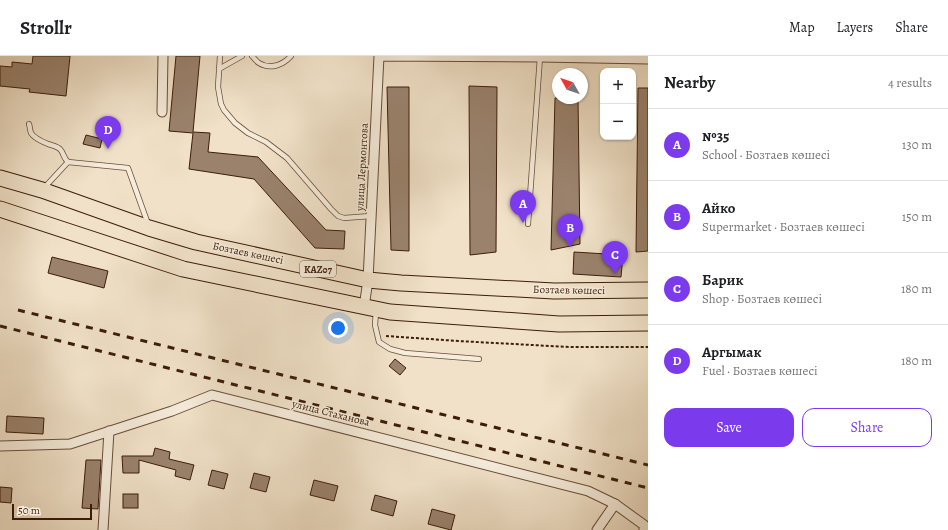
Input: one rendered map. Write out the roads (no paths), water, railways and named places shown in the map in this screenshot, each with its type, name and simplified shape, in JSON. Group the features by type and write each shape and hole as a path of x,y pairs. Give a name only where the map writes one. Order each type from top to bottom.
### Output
{"highway":[{"name":"Бозтаев көшесі","path":"0,178 42,190 149,228 196,242 368,280 554,291 648,290"},
{"name":"KAZ07","path":"4,212 183,269 390,312 560,324 648,323"}],"street":[{"path":"162,112 163,56"},
{"name":"улица Лермонтова","path":"370,308 368,280 379,56 581,57 648,59"},
{"name":"улица Стаханова","path":"0,446 70,444 172,411 212,395 588,492 615,504 644,525 644,530"},
{"path":"103,530 109,432"},
{"path":"598,530 615,504"}],"lane":[{"path":"220,56 218,87 221,104 235,123 248,133 266,142 287,158 330,209 338,216 344,218 371,216"},
{"path":"219,69 242,56"},
{"path":"252,56 259,63 270,67 276,66 291,56"},
{"path":"528,224 540,57"},
{"path":"29,124 31,133 34,136 45,143 59,148 68,162 128,168 149,228"},
{"path":"42,190 68,162"},
{"path":"370,308 379,342 390,349 405,353 480,359"}],"railway":[{"path":"18,310 648,465"},
{"path":"0,326 648,488"}],"place":[{"name":"Аргымак","path":"108,149"},
{"name":"№35","path":"523,223"},
{"name":"Айко","path":"570,247"},
{"name":"Барик","path":"615,274"}]}
